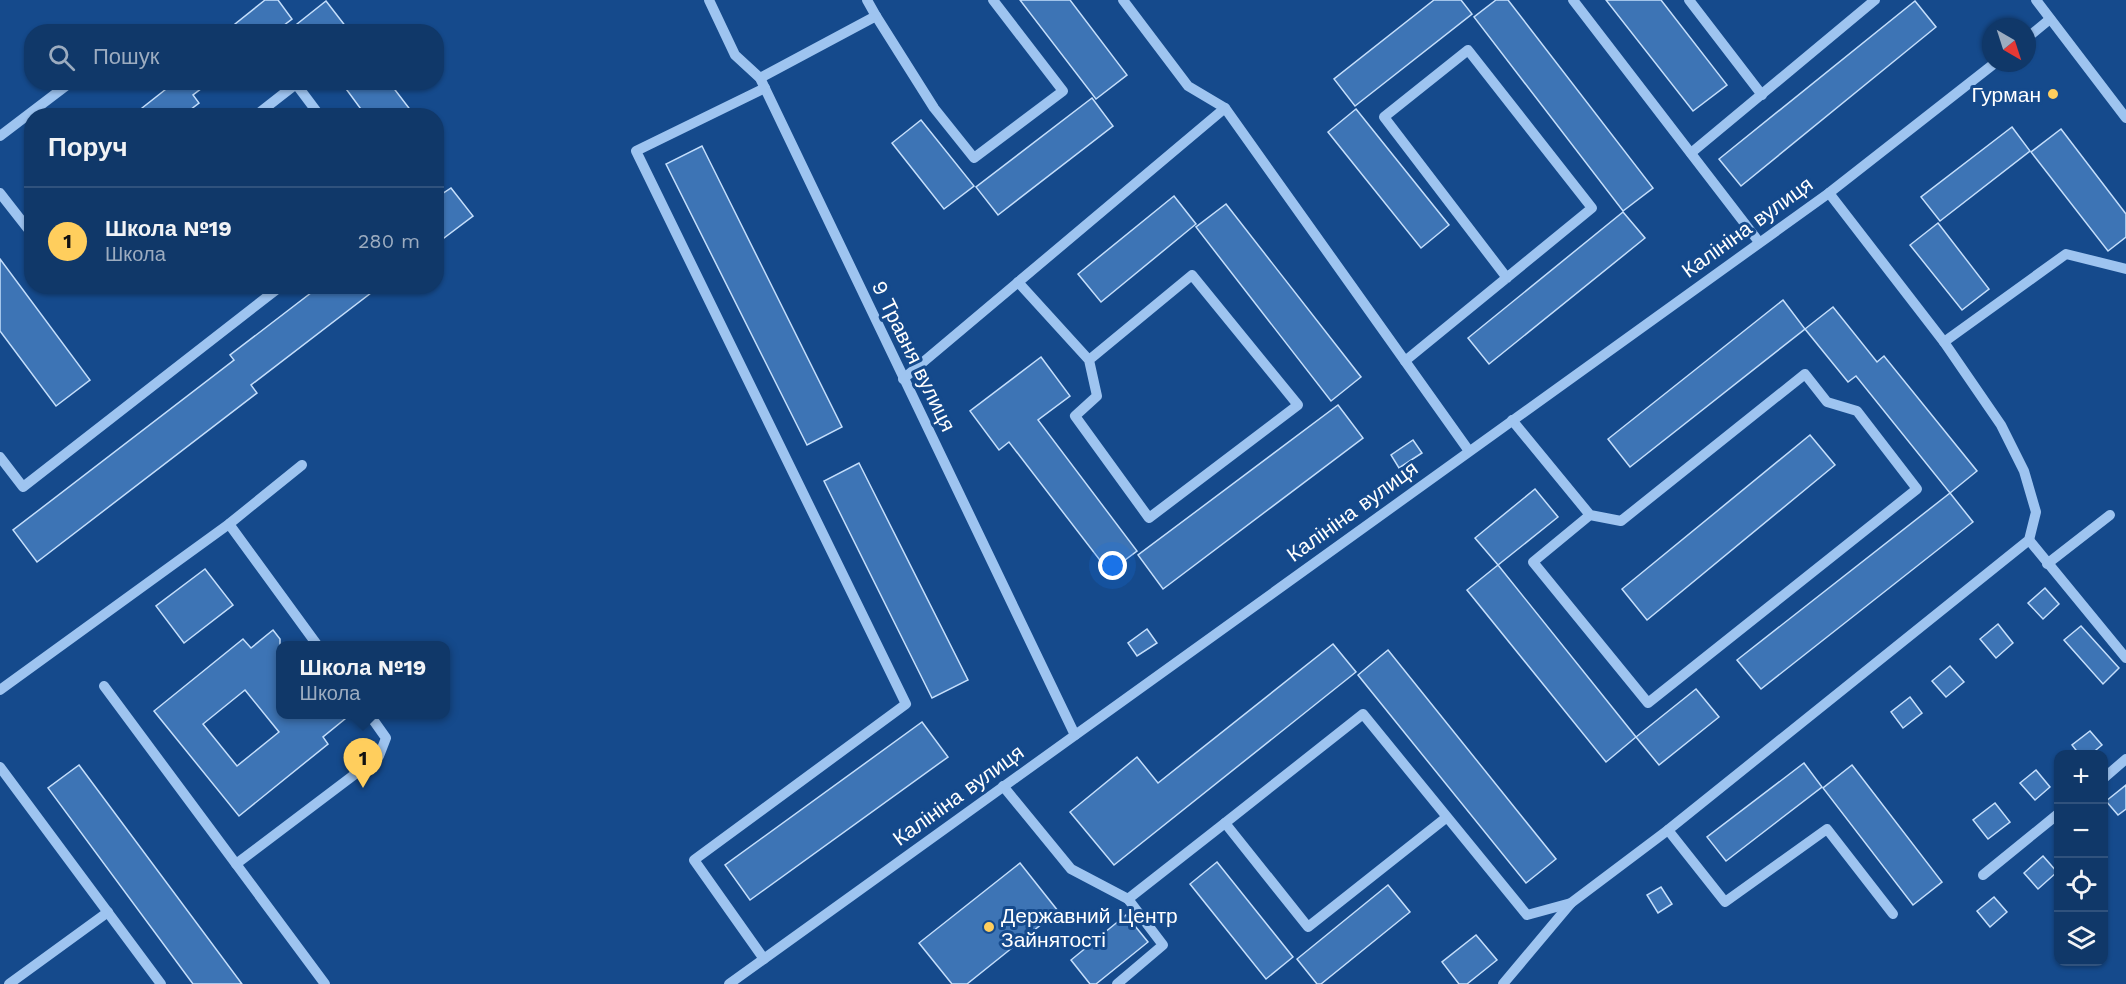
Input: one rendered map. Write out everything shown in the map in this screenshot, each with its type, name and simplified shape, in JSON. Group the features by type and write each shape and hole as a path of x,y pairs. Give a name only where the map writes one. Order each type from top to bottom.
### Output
{"street":[{"name":"9 Травня вулиця","path":"709,0 735,55 762,83 1075,735"},
{"path":"867,0 934,108 974,158 1063,91 993,0"},
{"path":"1123,0 1188,86 1225,108 1469,451"},
{"path":"1573,0 1759,242"},
{"path":"1689,0 1761,95"},
{"path":"1691,153 1875,0"},
{"path":"2036,0 2126,118"},
{"path":"764,959 694,860 906,704 636,151 762,83 876,16"},
{"path":"2036,31 2050,20"},
{"path":"1405,361 1507,278 1592,208 1468,50 1384,117 1507,278"},
{"name":"Калініна вулиця","path":"729,984 1828,193 1983,72"},
{"path":"37,108 60,90"},
{"path":"265,108 288,90"},
{"path":"301,90 315,108"},
{"path":"903,379 1225,108"},
{"path":"0,136 24,118"},
{"path":"0,193 24,224"},
{"path":"1503,984 1571,903 1668,830 2029,540 2036,512 2024,471 2001,425 1944,342 1828,193"},
{"path":"1944,342 2066,254 2126,269"},
{"path":"1018,282 1089,360 1097,396 1075,416 1149,518 1298,405 1192,275 1089,360"},
{"path":"0,458 23,488 271,294"},
{"path":"1512,420 1590,515 1621,521 1805,374 1827,402 1857,411 1917,489 1648,703 1533,562 1590,515"},
{"path":"0,690 229,524 302,465"},
{"path":"2047,564 2110,515"},
{"path":"229,524 315,641"},
{"path":"2029,540 2126,658"},
{"path":"104,686 325,984"},
{"path":"1128,898 1363,714 1527,915 1571,903"},
{"path":"236,864 379,756 386,738 373,719"},
{"path":"2108,774 2126,759"},
{"path":"0,767 161,984"},
{"path":"1003,786 1071,869 1128,898 1163,945 1117,984"},
{"path":"1225,823 1308,927 1447,817"},
{"path":"1983,876 2054,817"},
{"path":"1668,830 1725,902 1827,829 1893,914"},
{"path":"9,984 108,912"}],"building":[{"path":"265,0 278,0 292,19 285,24 235,24"},
{"path":"1020,0 1070,0 1127,75 1096,99"},
{"path":"1434,0 1461,0 1472,14 1355,106 1334,79"},
{"path":"1496,0 1508,0 1653,188 1623,211 1474,17"},
{"path":"1606,0 1661,0 1727,85 1693,111"},
{"path":"326,1 344,24 297,24"},
{"path":"1915,1 1936,27 1741,186 1719,159"},
{"path":"165,90 200,90 193,95 199,103 192,108 142,108"},
{"path":"347,90 395,90 409,108 360,108"},
{"path":"1092,98 1113,126 998,215 976,187"},
{"path":"1356,109 1449,225 1421,248 1328,132"},
{"path":"921,120 974,186 944,209 892,143"},
{"path":"2012,127 2030,151 1940,221 1921,197"},
{"path":"2061,129 2126,214 2126,237 2108,251 2031,152"},
{"path":"702,146 842,427 807,445 666,164"},
{"path":"451,188 473,216 444,238 444,193"},
{"path":"1174,196 1196,224 1101,302 1078,274"},
{"path":"1226,204 1361,377 1331,401 1196,227"},
{"path":"1623,212 1645,238 1489,364 1468,338"},
{"path":"1938,223 1989,289 1962,310 1910,245"},
{"path":"0,259 90,380 56,406 0,331"},
{"path":"310,294 370,294 251,385 257,393 37,562 13,530 234,360 230,355"},
{"path":"1783,300 1805,329 1630,467 1608,439"},
{"path":"1833,307 1877,362 1884,356 1977,471 1950,493 1856,376 1848,382 1805,329"},
{"path":"1041,357 1070,396 1038,420 1137,551 1109,572 1009,442 999,450 970,411"},
{"path":"1338,405 1363,438 1163,589 1138,555"},
{"path":"1810,435 1835,465 1647,620 1622,589"},
{"path":"1413,440 1422,453 1399,468 1391,455"},
{"path":"859,463 968,680 932,698 824,481"},
{"path":"1535,489 1558,517 1498,565 1475,538"},
{"path":"1950,493 1973,522 1761,689 1737,660"},
{"path":"1498,565 1636,737 1606,762 1467,590"},
{"path":"205,569 233,605 184,643 156,606"},
{"path":"2045,588 2059,604 2043,619 2028,603"},
{"path":"1998,624 2013,643 1996,658 1980,639"},
{"path":"2081,626 2119,668 2103,684 2064,640"},
{"path":"1147,629 1157,643 1137,656 1128,643"},
{"path":"273,630 280,639 276,641 276,719 345,719 323,737 328,744 239,816 154,711 243,639 251,648","holes":["245,690 279,732 237,766 203,724"]},
{"path":"1333,644 1356,672 1114,865 1070,812 1137,757 1158,783"},
{"path":"1388,650 1556,859 1526,883 1358,675"},
{"path":"1950,666 1964,682 1946,697 1932,681"},
{"path":"1696,689 1719,717 1659,765 1636,737"},
{"path":"1910,697 1922,713 1903,728 1891,712"},
{"path":"922,722 948,757 750,900 725,865"},
{"path":"2090,731 2102,745 2096,750 2076,750 2072,745"},
{"path":"1804,763 1822,787 1726,861 1707,837"},
{"path":"79,765 242,984 193,984 48,788"},
{"path":"1852,765 1942,882 1913,905 1823,788"},
{"path":"2036,770 2050,787 2035,800 2020,783"},
{"path":"2126,785 2126,809 2118,815 2108,803 2108,799"},
{"path":"1995,803 2010,822 1988,839 1973,820"},
{"path":"2043,856 2054,869 2054,875 2038,889 2024,873"},
{"path":"1217,862 1293,957 1266,979 1190,884"},
{"name":"Державний Центр Зайнятості","path":"1020,863 1058,911 967,984 952,984 919,943"},
{"path":"1388,885 1410,912 1321,984 1317,984 1297,959"},
{"path":"1661,887 1672,904 1658,913 1647,895"},
{"path":"1994,897 2007,912 1990,927 1977,911"},
{"path":"1126,915 1148,942 1096,984 1090,984 1071,960"},
{"path":"1476,935 1497,960 1467,984 1459,984 1442,962"}],"place":[{"name":"Гурман","path":"2053,94"},
{"name":"Школа №19","path":"363,788"},
{"name":"Державний Центр Зайнятості","path":"989,927"}]}
